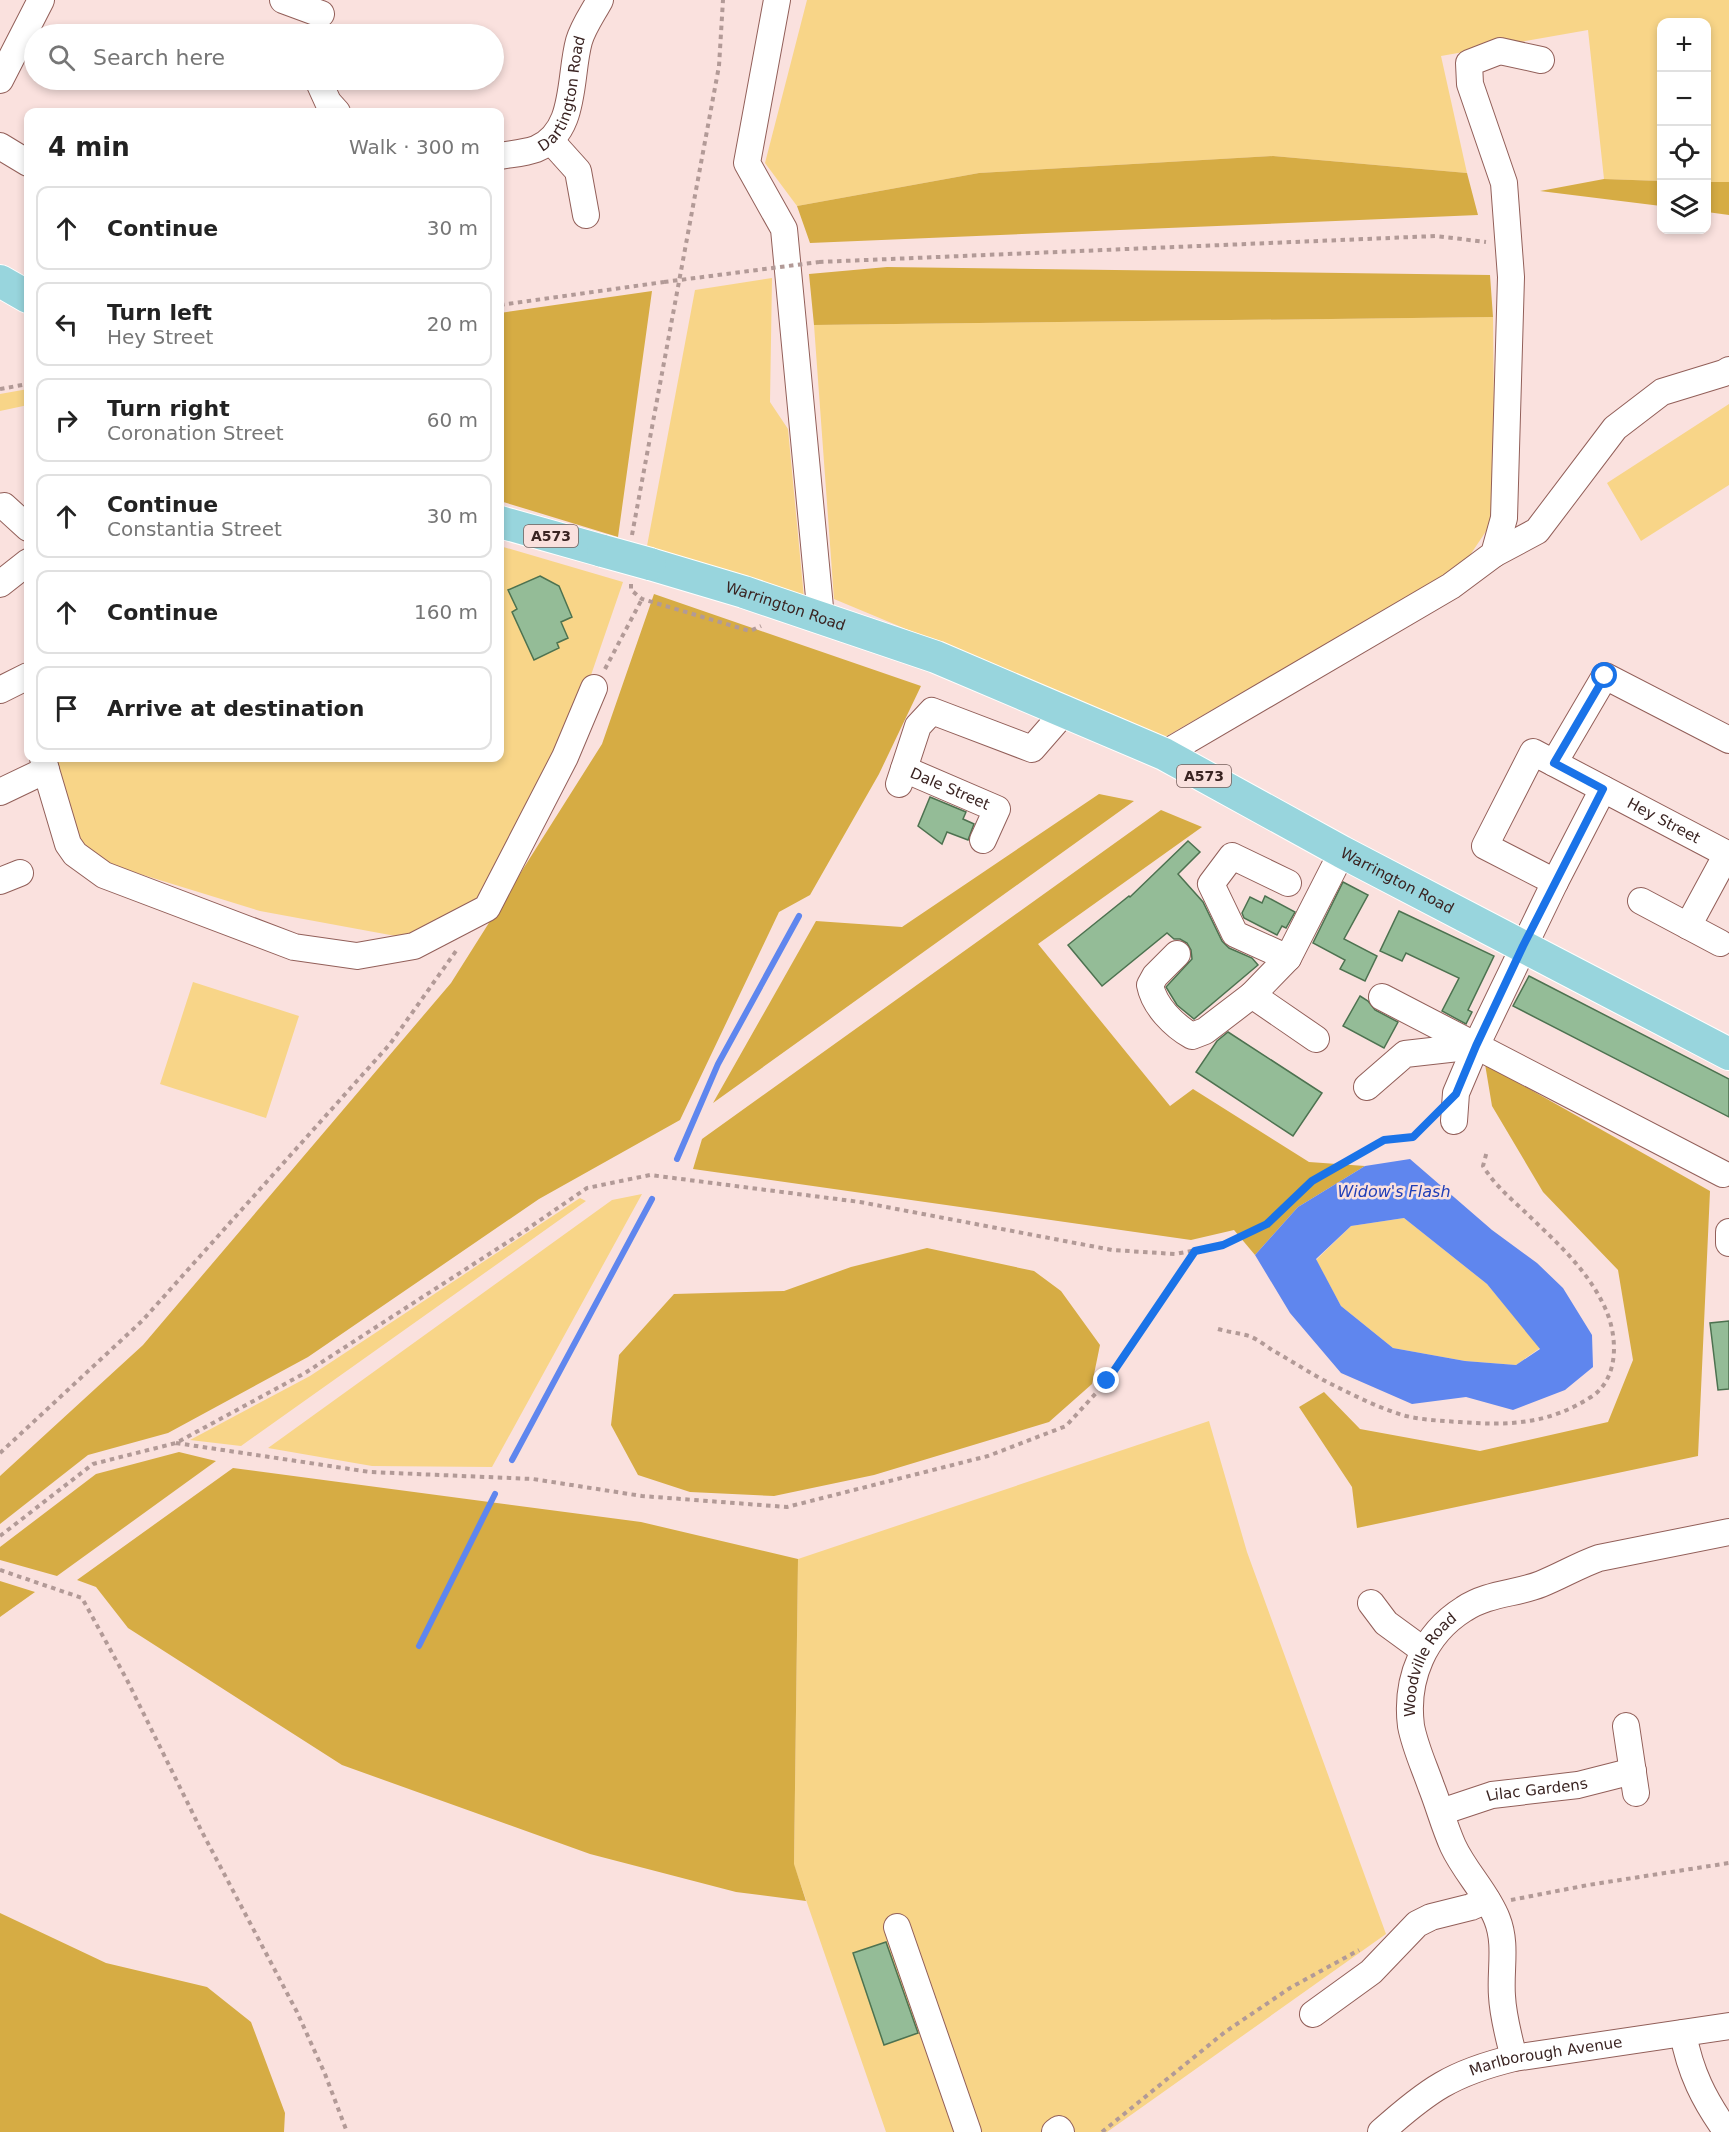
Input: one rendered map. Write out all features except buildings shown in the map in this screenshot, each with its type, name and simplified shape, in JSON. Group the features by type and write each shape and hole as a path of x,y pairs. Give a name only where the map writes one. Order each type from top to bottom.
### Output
{"main road":[{"path":"0,281 24,295"},
{"name":"Warrington Road","path":"504,523 821,618 936,657 1066,710 1164,754 1342,852 1729,1054"}],"street":[{"path":"29,24 42,0"},
{"path":"283,0 323,16"},
{"name":"Dartington Road","path":"504,155 534,150 551,141 562,127 579,40 600,0"},
{"path":"777,0 747,163 784,229 821,618"},
{"path":"0,80 24,34"},
{"path":"1494,554 1504,518 1511,277 1504,183 1470,84 1469,63 1500,51 1541,60"},
{"path":"323,90 333,108"},
{"path":"551,141 578,171 586,215"},
{"path":"0,146 24,161"},
{"path":"1164,754 1451,586 1494,554 1537,531 1615,428 1662,392 1724,373 1729,369"},
{"path":"0,507 4,506 24,524"},
{"path":"0,584 24,565"},
{"path":"1555,882 1485,846 1543,757 1605,676 1729,740"},
{"path":"0,690 24,681"},
{"path":"0,792 45,764 68,844 75,854 104,875 294,947 357,956 414,946 487,908 565,758 594,688"},
{"name":"Dale Street","path":"983,840 997,809 901,776 918,726 932,711 1032,749 1066,710"},
{"name":"Hey Street","path":"1543,757 1728,854"},
{"path":"1454,1121 1456,1094 1476,1046 1523,946 1603,789"},
{"path":"1178,954 1149,985 1152,997 1179,1029 1192,1036 1205,1031 1252,995 1288,958 1342,852"},
{"path":"1688,926 1728,854"},
{"path":"1288,883 1232,856 1211,884 1235,934 1288,958"},
{"path":"1641,902 1720,943"},
{"path":"1252,995 1316,1039"},
{"path":"1383,997 1727,1174"},
{"path":"1367,1087 1405,1054 1476,1046"},
{"path":"1729,1232 1729,1243"},
{"name":"Woodville Road","path":"1514,2058 1501,1994 1503,1947 1501,1932 1488,1902 1453,1845 1420,1757 1412,1727 1410,1695 1423,1650 1453,1616 1486,1598 1539,1585 1578,1565 1599,1558 1729,1532"},
{"path":"1371,1603 1386,1623 1423,1650"},
{"name":"Lilac Gardens","path":"1441,1812 1492,1795 1578,1785 1635,1782 1626,1726"},
{"path":"1313,2014 1371,1972 1417,1924 1431,1917 1488,1902"},
{"path":"897,1927 968,2132"},
{"name":"Marlborough Avenue","path":"1381,2132 1416,2101 1449,2080 1488,2064 1514,2058 1729,2026"},
{"path":"1683,2033 1688,2060 1695,2080 1727,2132"},
{"path":"1055,2132 1059,2130 1061,2132"}],"path":[{"path":"723,0 719,66 634,523 629,560 631,590 642,599 750,631 764,625 778,604"},
{"path":"504,304 819,262 1436,236 1509,245"},
{"path":"0,389 24,385"},
{"path":"594,688 642,599"},
{"path":"0,1453 150,1313 390,1044 459,946"},
{"path":"0,1536 93,1464 176,1443 305,1373 517,1236 586,1188 650,1175 860,1202 1112,1250 1175,1254 1223,1245 1267,1224 1312,1181 1384,1140 1413,1137 1456,1094"},
{"path":"1218,1329 1250,1337 1329,1384 1405,1416 1427,1420 1490,1425 1536,1421 1557,1415 1595,1395 1612,1368 1614,1350 1607,1313 1585,1272 1493,1182 1484,1166 1487,1151"},
{"path":"176,1443 370,1472 533,1479 642,1496 787,1507 988,1456 1066,1426 1107,1381 1195,1251"},
{"path":"0,1570 82,1598 127,1680 201,1830 297,2012 325,2074 347,2132"},
{"path":"1488,1902 1729,1863"},
{"path":"1102,2132 1225,2032 1290,1988 1363,1947"}],"shaded area":[{"path":"807,0 1729,0 1729,182 1711,182 1711,18 1657,18 1657,181 1604,179 1588,30 1441,56 1467,173 1273,156 979,173 797,206 765,163"},
{"path":"1273,156 1467,173 1478,215 810,243 797,206 979,173"},
{"path":"1604,179 1657,181 1657,206 1540,191"},
{"path":"1711,182 1729,182 1729,215 1711,213"},
{"path":"887,267 1490,275 1493,317 814,325 809,274"},
{"path":"772,278 770,402 788,429 804,598 647,546 695,290"},
{"path":"652,291 618,537 504,502 504,312"},
{"path":"1493,317 1495,518 1462,567 1165,737 834,599 814,325"},
{"path":"24,390 24,406 0,411 0,394"},
{"path":"1729,404 1729,485 1641,541 1607,483"},
{"path":"504,547 623,582 568,742 485,898 401,937 260,911 75,854 51,762 504,762"},
{"path":"654,594 921,686 879,774 810,895 779,912 680,1120 539,1199 308,1357 168,1433 88,1455 0,1524 0,1476 143,1345 451,983 602,744"},
{"path":"1099,794 1134,801 713,1103 816,921 902,927"},
{"path":"1161,810 1202,827 1038,944 1170,1106 1193,1089 1309,1162 1365,1166 1298,1207 1255,1255 1234,1230 1191,1240 693,1169 702,1139"},
{"path":"193,982 299,1016 266,1118 160,1084"},
{"path":"1485,1064 1710,1191 1698,1456 1357,1528 1352,1487 1299,1407 1324,1392 1360,1429 1480,1451 1608,1422 1633,1360 1618,1270 1543,1192 1492,1106"},
{"path":"642,1194 492,1467 372,1466 268,1448 612,1200"},
{"path":"580,1198 586,1201 241,1446 190,1440 310,1376"},
{"path":"1404,1218 1487,1284 1540,1348 1516,1365 1465,1361 1393,1348 1341,1306 1316,1260 1351,1226"},
{"path":"927,1248 1034,1271 1061,1291 1100,1345 1092,1384 1049,1422 874,1475 774,1496 690,1492 638,1475 611,1425 619,1355 674,1294 784,1291 851,1267"},
{"path":"1209,1421 1247,1552 1386,1934 1107,2132 886,2132 794,1865 798,1559"},
{"path":"179,1452 216,1461 57,1576 0,1560 0,1547 96,1474"},
{"path":"233,1468 641,1522 798,1559 794,1864 806,1901 736,1892 590,1854 342,1765 128,1628 96,1587 77,1580"},
{"path":"0,1581 35,1592 0,1617"},
{"path":"0,1913 106,1963 207,1987 251,2022 285,2113 284,2132 0,2132"}],"water":[{"name":"Widow's Flash","path":"1410,1159 1492,1230 1537,1263 1563,1288 1592,1335 1593,1367 1565,1390 1513,1410 1466,1397 1412,1404 1341,1373 1290,1313 1255,1255 1298,1207 1365,1166","holes":["1404,1218 1487,1284 1540,1349 1516,1365 1465,1361 1393,1348 1341,1306 1316,1259 1351,1226"]}],"waterway":[{"path":"677,1159 718,1064 799,916"},
{"path":"512,1460 652,1199"},
{"path":"419,1646 495,1494"}],"route":[{"path":"1107,1381 1195,1251 1223,1245 1267,1224 1312,1181 1384,1140 1413,1137 1456,1094 1523,946 1603,789 1554,763 1605,676"}]}
